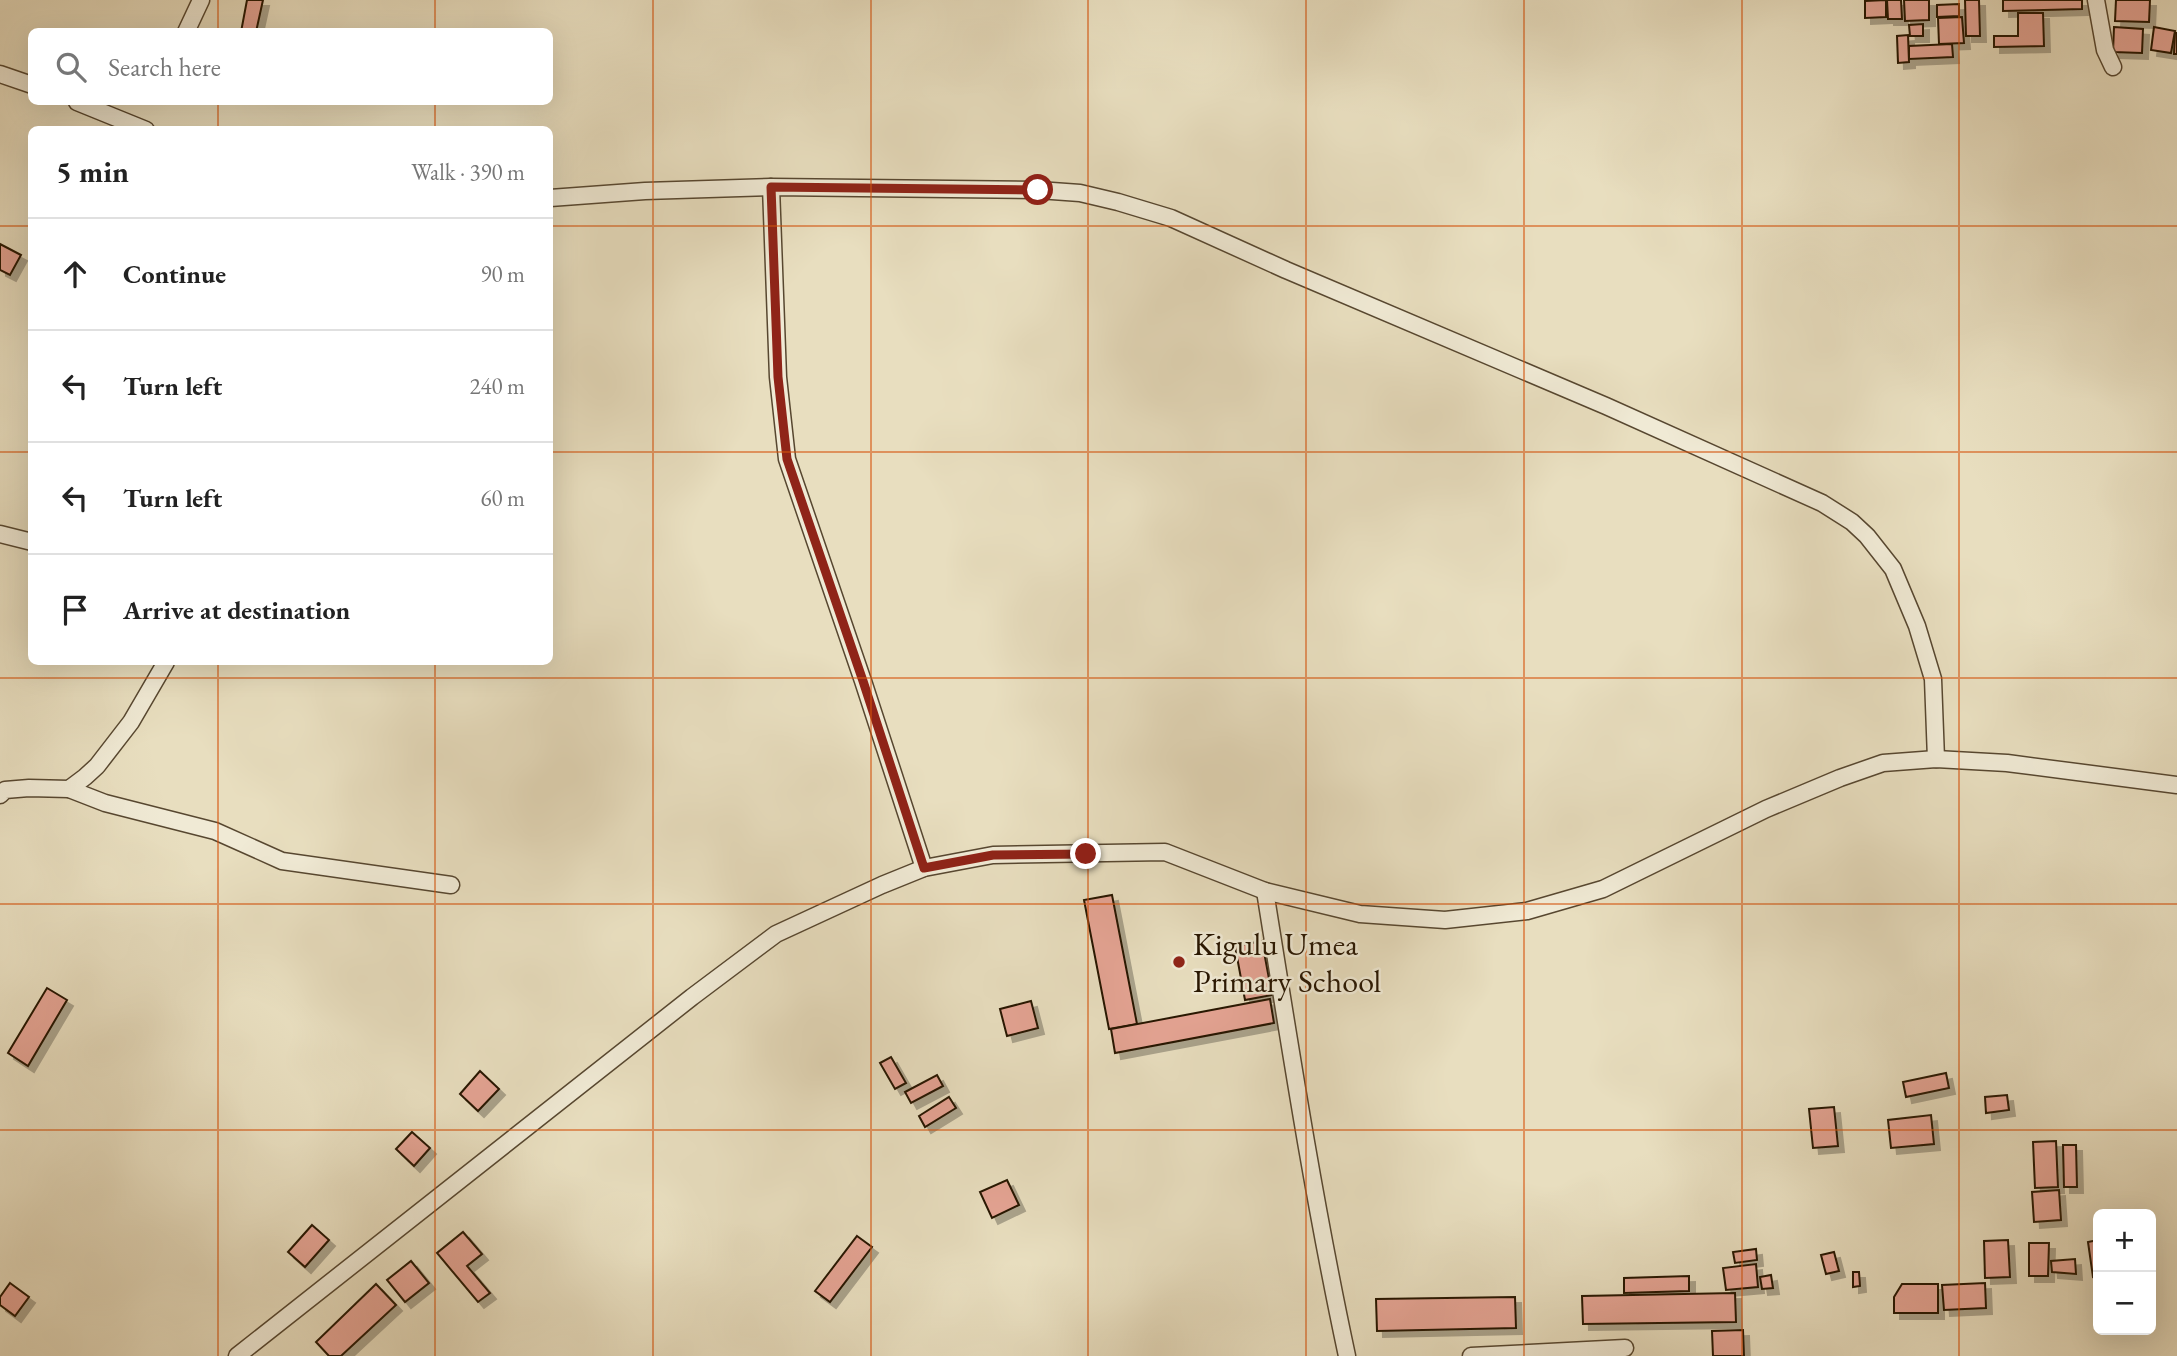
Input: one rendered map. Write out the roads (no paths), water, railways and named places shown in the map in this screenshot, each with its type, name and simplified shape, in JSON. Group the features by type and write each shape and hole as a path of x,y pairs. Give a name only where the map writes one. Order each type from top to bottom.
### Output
{"street":[{"path":"188,28 201,0"},
{"path":"2096,0 2105,50 2113,67"},
{"path":"0,74 28,84"},
{"path":"89,105 137,126"},
{"path":"771,187 778,377 787,459 924,868"},
{"path":"553,198 645,191 771,187 1038,190 1080,193 1171,218 1286,270 1606,406 1822,503 1852,522 1867,536 1893,569 1917,626 1933,679 1936,759"},
{"path":"0,534 28,541"},
{"path":"69,789 97,766 131,722 164,665"},
{"path":"237,1356 692,997 776,934 882,884 924,868 993,855 1165,852 1265,891 1360,914 1444,919 1527,911 1603,889 1766,809 1840,778 1883,764 1936,759 2007,763 2177,785"},
{"path":"2,791 29,788 69,789 105,803 215,831 282,861 451,885"},
{"path":"1265,891 1297,1096 1329,1275 1347,1356"},
{"path":"1471,1356 1625,1348"}],"place":[{"name":"Kigulu Umea Primary School","path":"1179,962"}]}
